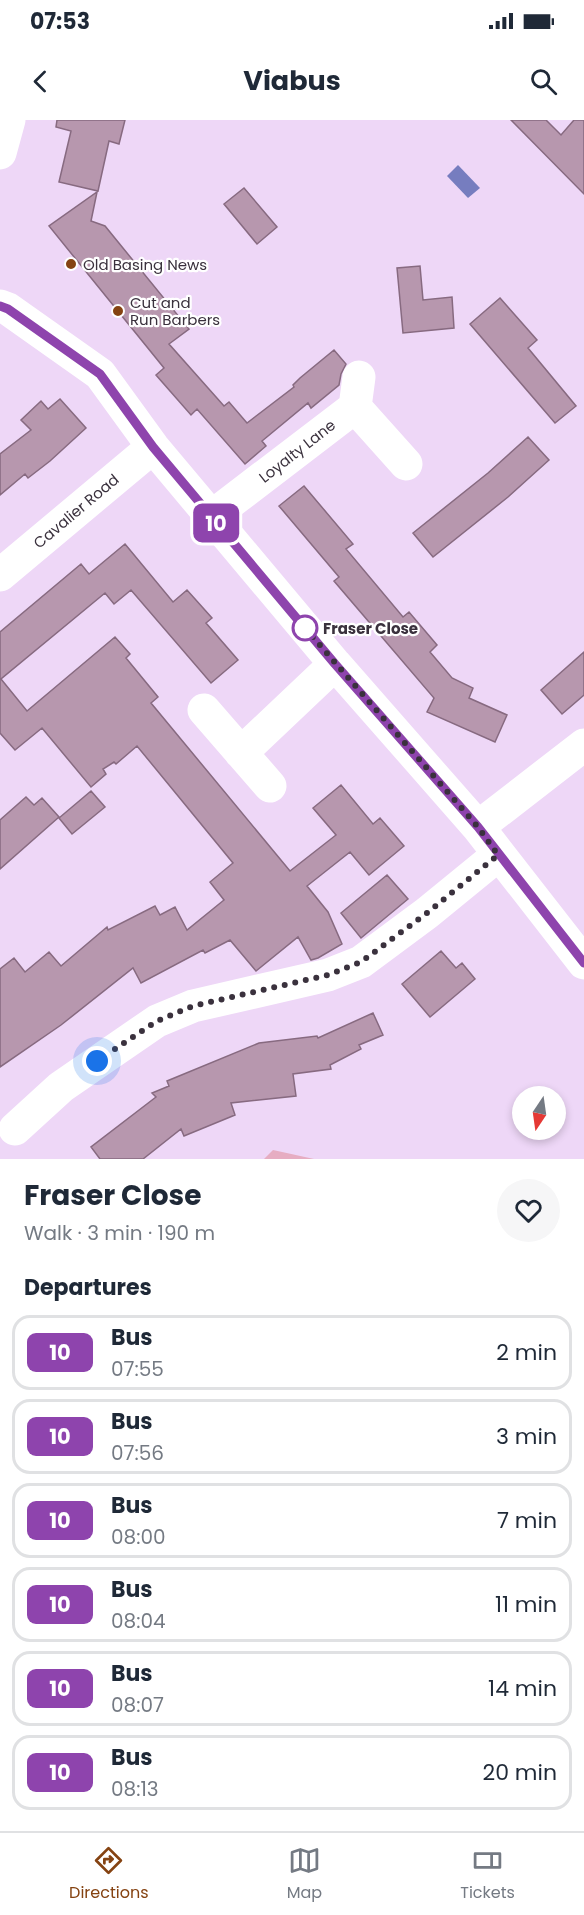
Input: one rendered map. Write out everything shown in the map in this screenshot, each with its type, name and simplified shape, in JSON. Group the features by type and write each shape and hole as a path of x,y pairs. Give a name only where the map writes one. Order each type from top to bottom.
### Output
{"street":[{"path":"0,153 9,120"},
{"path":"0,306 8,309 100,374 153,447 211,518 478,827 584,963"},
{"name":"Loyalty Lane","path":"211,518 357,392 406,465"},
{"name":"Cavalier Road","path":"0,575 153,447"},
{"path":"241,753 335,664"},
{"path":"204,710 270,786"},
{"path":"478,827 584,745"},
{"path":"16,1130 61,1087 157,1021 193,1006 328,975 361,962 427,913 498,855"}],"shaded area":[{"path":"273,1150 314,1159 264,1159"}],"water":[{"path":"458,165 480,188 468,198 447,176"}],"building":[{"path":"57,120 125,120 119,144 109,141 98,191 59,182 71,131 56,127"},
{"path":"511,120 546,120 561,135 574,120 584,120 584,194"},
{"path":"244,188 277,227 257,244 224,204"},
{"path":"97,192 91,221 105,226 189,329 169,344 224,406 229,402 247,423 294,387 293,385 300,378 334,350 346,364 339,385 311,408 308,403 262,441 266,446 245,464 197,409 191,415 156,375 164,368 49,226"},
{"path":"420,266 423,300 452,297 454,328 403,333 397,268"},
{"path":"500,298 537,340 528,348 576,406 555,423 470,324"},
{"path":"60,399 86,428 50,461 28,478 25,474 0,495 0,454 31,430 21,420 41,401 48,409"},
{"path":"528,437 549,460 508,497 433,557 413,533 488,473"},
{"path":"304,486 353,544 346,549 403,617 409,612 437,645 430,652 452,678 473,688 469,698 507,715 495,742 427,712 434,698 334,581 339,577 279,506"},
{"path":"125,544 173,602 187,590 212,618 206,623 238,660 211,683 131,590 114,604 105,593 1,679 27,711 115,637 130,654 126,658 158,697 151,703 290,871 336,835 313,808 341,785 373,824 380,818 404,846 369,875 350,852 307,886 328,912 342,944 318,958 311,960 298,937 256,971 230,940 205,953 203,950 141,983 133,968 61,1025 0,1067 0,969 14,958 25,972 49,952 61,966 107,927 108,930 155,906 160,915 175,907 187,930 224,900 210,882 233,863 137,746 116,764 114,762 103,769 106,774 91,787 42,728 15,750 0,733 0,632 81,564 89,574"},
{"path":"584,652 584,695 562,714 541,690"},
{"path":"91,791 105,807 72,834 59,818"},
{"path":"26,797 34,805 42,798 59,817 0,869 0,820"},
{"path":"387,875 408,899 361,938 341,913"},
{"path":"441,951 456,968 462,963 475,979 430,1017 402,984"},
{"path":"373,1013 383,1035 359,1045 361,1049 330,1065 331,1069 293,1074 296,1096 231,1103 235,1115 184,1136 181,1129 143,1159 100,1159 91,1147 156,1097 152,1093 169,1086 167,1081 259,1043 317,1036 318,1038"}],"bus line":[{"name":"10","path":"0,306 8,309 100,374 153,447 211,518 478,827 584,963"}],"place":[{"name":"Old Basing News","path":"71,264"},
{"name":"Cut and Run Barbers","path":"118,311"},
{"name":"Fraser Close","path":"305,628"}],"route":[{"path":"97,1061 157,1021 193,1006 328,975 361,962 427,913 498,855 478,827 305,628"}]}
